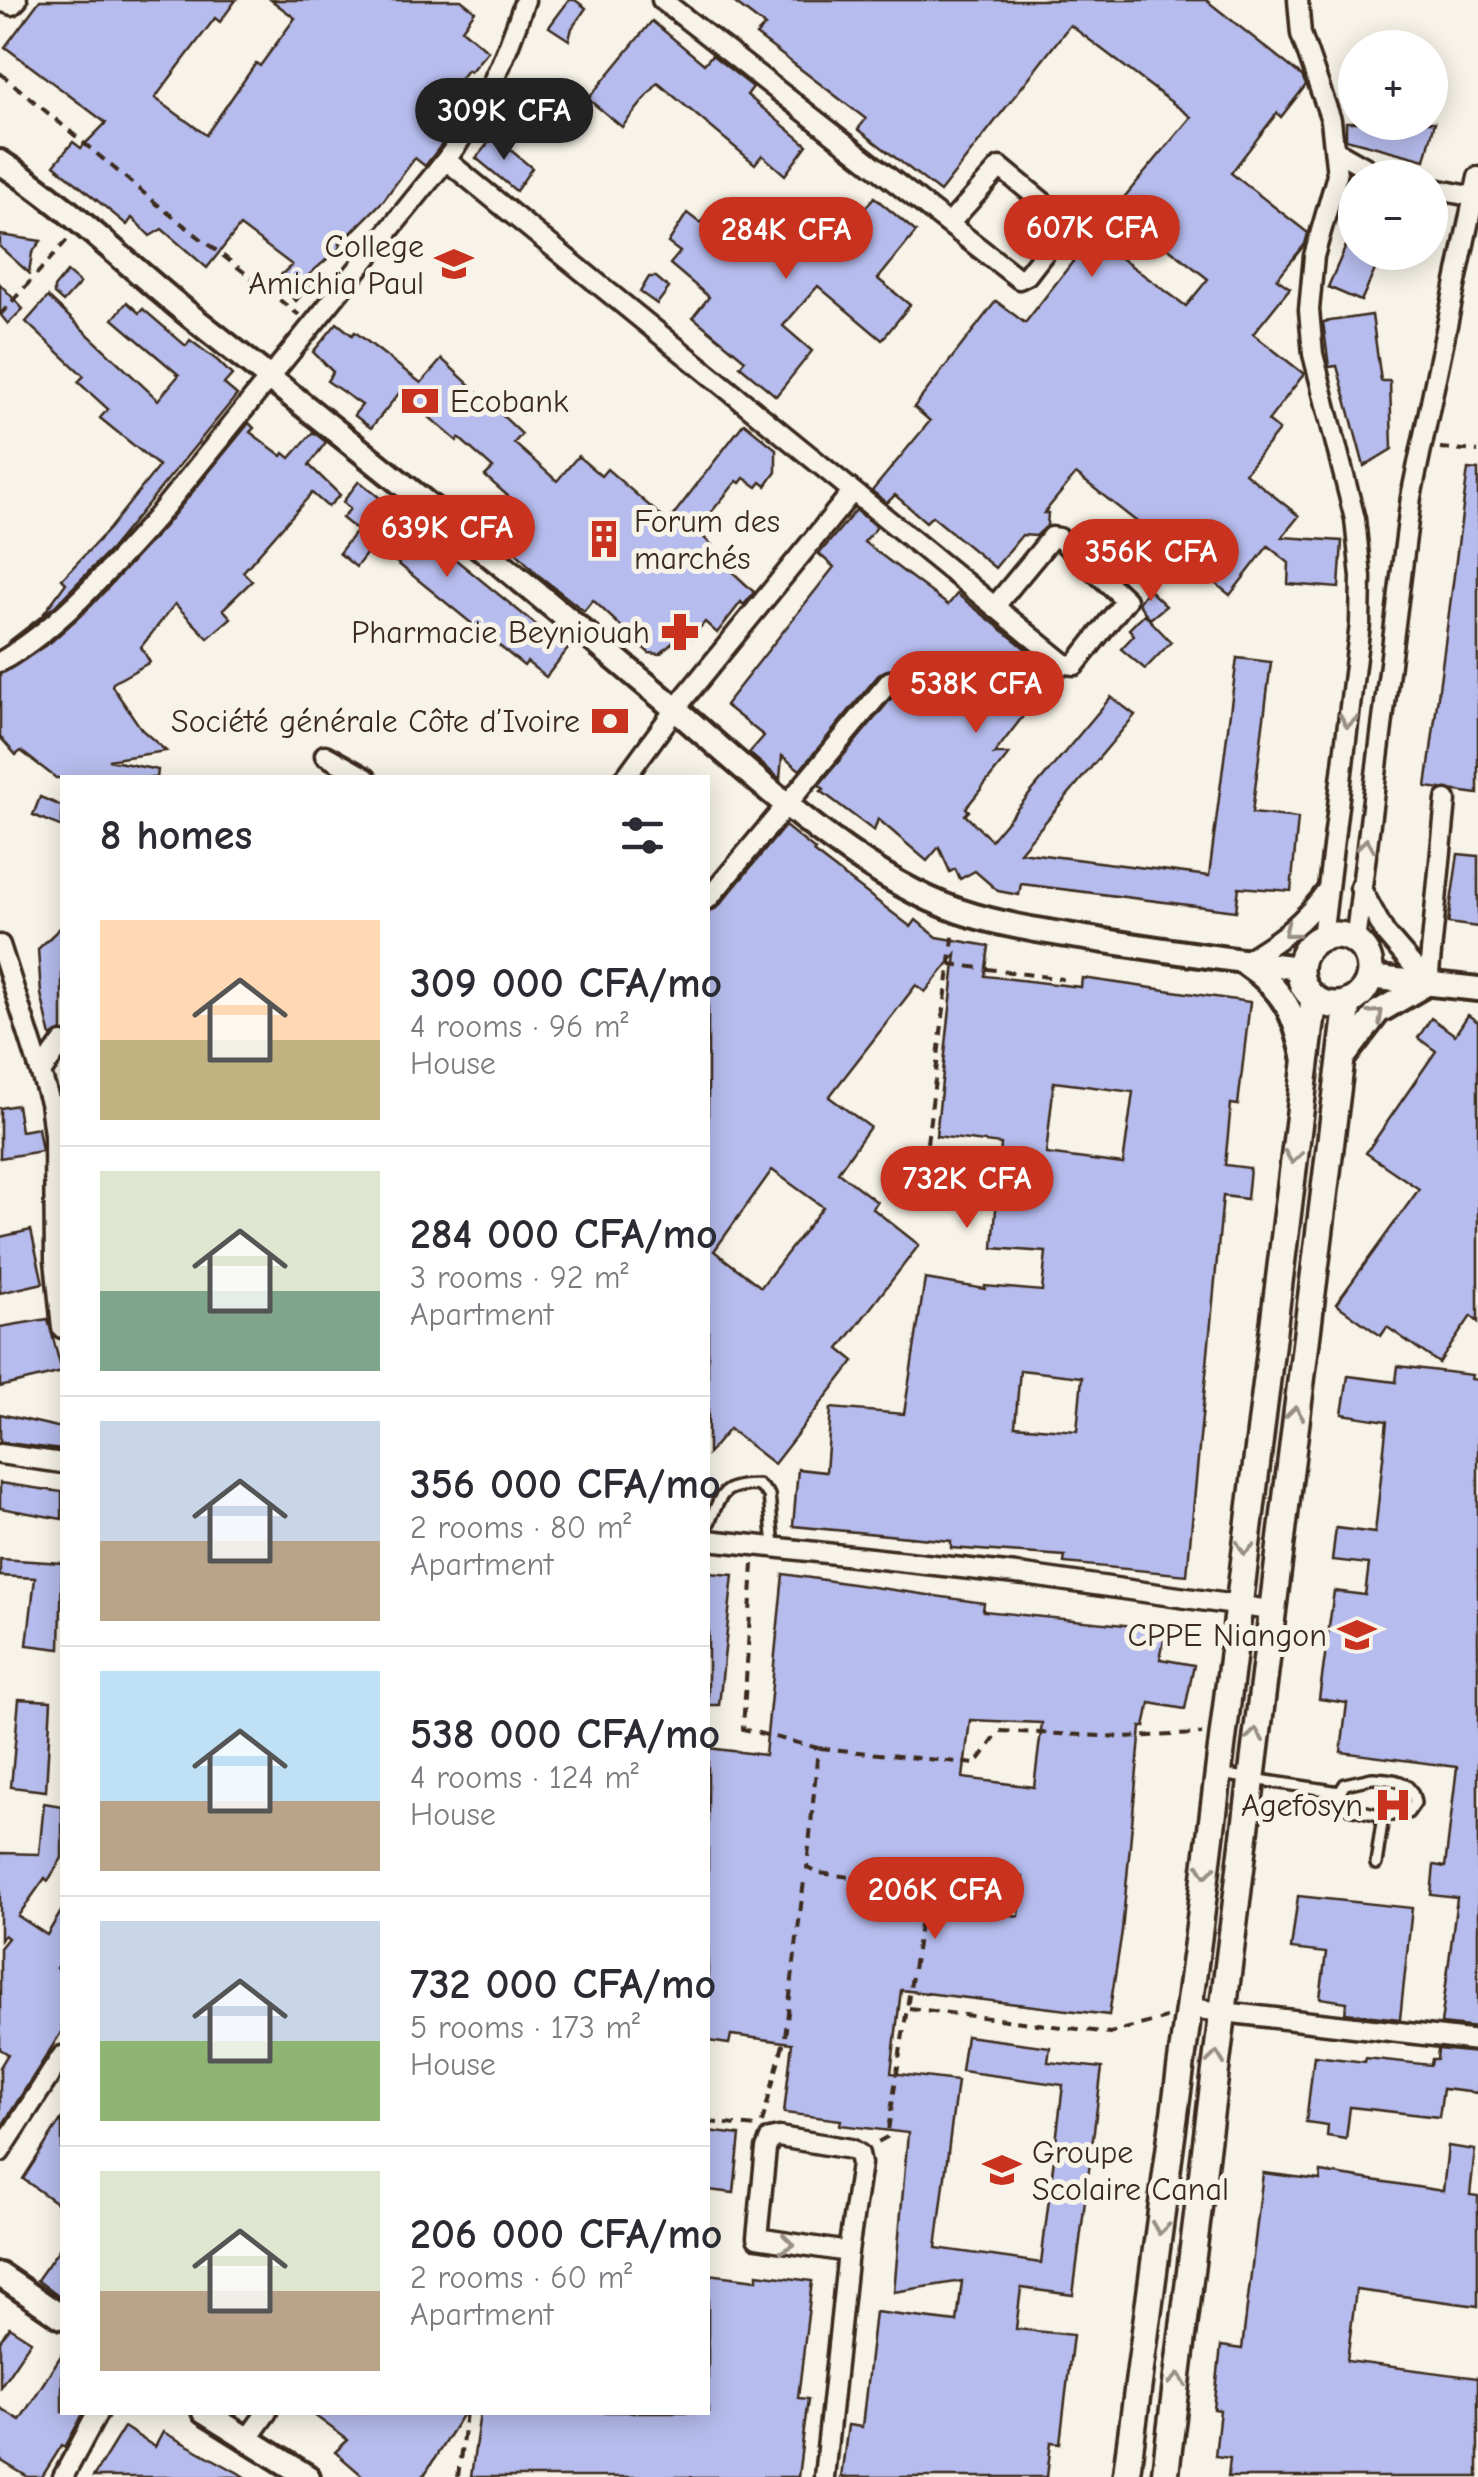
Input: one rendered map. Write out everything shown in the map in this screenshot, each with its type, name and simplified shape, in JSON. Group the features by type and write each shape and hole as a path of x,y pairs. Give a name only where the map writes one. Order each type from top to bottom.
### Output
{"main road":[{"path":"1344,936 1355,942 1364,951 1369,976 1362,992 1348,1003 1336,1006 1314,999 1303,985 1303,955 1322,938 1344,936"},
{"path":"1126,2477 1314,999"},
{"path":"1165,2477 1348,1003"}],"street":[{"path":"0,1 12,5 17,0"},
{"path":"0,662 54,622 155,519 446,160 475,120 490,90 525,0"},
{"path":"662,0 1019,279 1027,275 1065,226 1062,218 1000,168 950,223"},
{"path":"1293,4 1331,120 1335,150 1338,176 1314,256 1310,310 1313,354 1356,519 1361,577 1360,624 1322,938"},
{"path":"1335,150 1352,160"},
{"path":"446,160 1069,666 1075,664 1126,600 1052,536 996,606"},
{"path":"0,162 28,180 528,584 787,803 871,865 916,892 958,910 1056,933 1300,968"},
{"path":"1355,942 1392,628 1421,446 1478,177"},
{"path":"1448,192 1474,197"},
{"path":"626,775 852,492"},
{"path":"1360,624 1392,628"},
{"path":"710,897 890,680"},
{"path":"325,755 361,775"},
{"path":"1428,983 1446,800"},
{"path":"1360,887 1385,933 1428,983"},
{"path":"1243,962 1302,921 1327,890"},
{"path":"0,945 42,1071 54,1134 55,1260 60,1309"},
{"path":"1243,962 1269,979 1282,995 1299,1034 1305,1060"},
{"path":"1369,976 1478,988"},
{"path":"1340,1062 1378,1012 1428,983"},
{"path":"42,1071 60,1046"},
{"path":"0,1454 60,1463"},
{"path":"710,1540 1026,1575 1270,1610"},
{"path":"1188,2008 1478,2041"},
{"path":"0,2152 60,2059"},
{"path":"824,2477 861,2164 859,2154 851,2148 770,2139 757,2238 848,2252"},
{"path":"0,2275 60,2315"},
{"path":"63,2477 96,2415"},
{"path":"208,2415 308,2477"},
{"path":"246,2441 265,2415"}],"lane":[{"path":"710,1520 722,1492 734,1485 758,1485 769,1496 774,1546"},
{"path":"1218,1774 1340,1792"},
{"path":"1360,1778 1388,1779 1408,1786 1414,1793 1414,1803 1408,1813 1383,1816 1348,1808 1340,1792 1345,1784 1360,1778"},
{"path":"1376,1864 1383,1816"}],"path":[{"path":"0,73 162,209 312,325"},
{"path":"0,315 81,225"},
{"path":"1421,446 1478,451"},
{"path":"928,1143 952,938"},
{"path":"950,964 1063,979"},
{"path":"754,1544 743,1729 818,1748 976,1764 1000,1730 1121,1737 1222,1733"},
{"path":"818,1748 807,1868 926,1886 887,2136 859,2154"},
{"path":"710,2122 761,2128 785,2036 804,1881"},
{"path":"909,2008 1110,2032 1156,2022 1188,2008"},
{"path":"458,2477 466,2415"}],"building":[{"path":"40,0 236,0 220,22 215,18 155,98 206,135 256,63 260,66 295,18 271,0 461,0 475,11 462,29 488,51 470,72 467,70 423,129 442,144 436,152 425,166 415,158 341,247 303,280 310,286 296,301 273,282 292,265 240,226 207,268 162,229 150,236 132,218 127,225 54,165 73,142 81,148 106,123 5,47"},
{"path":"569,0 586,8 569,40 549,27"},
{"path":"731,0 1206,0 1302,76 1306,85 1281,117 1277,113 1231,173 1308,233 1305,244 1277,279 1290,288 1253,334 1304,374 1268,421 1279,430 1245,473 1299,516 1282,537 1342,541 1339,588 1288,584 1289,563 1268,546 1230,595 1076,474 1044,513 1048,513 1047,526 1036,536 1022,535 995,568 932,516 926,522 895,495 887,503 872,491 930,421 914,407 996,301 1025,323 1092,237 1186,306 1208,279 1116,207 1191,117 1070,25 940,192 858,129 866,119 756,35 765,26"},
{"path":"652,21 704,64 712,55 753,87 747,95 807,145 785,175 762,155 755,164 658,83 622,127 588,99"},
{"path":"494,136 532,168 516,191 476,158"},
{"path":"1350,140 1430,140 1425,160"},
{"path":"874,197 916,232 878,279 910,305 882,340 818,286 783,326 812,351 776,396 740,366 745,360 693,317 709,297 670,264 680,252 668,243 687,213 700,223 717,203 758,237 788,207 804,221 792,235 818,259 832,241 836,244"},
{"path":"0,235 41,241 32,253 29,273 0,247"},
{"path":"1338,264 1338,270 1375,270 1361,301 1328,287"},
{"path":"67,272 80,283 63,302 54,294 54,288"},
{"path":"649,277 656,277 669,288 657,304 640,292"},
{"path":"0,284 23,309 8,324 0,314"},
{"path":"48,297 158,400 179,375 113,319 127,302 139,313 143,309 186,346 190,340 218,361 232,375 224,384 237,395 110,550 55,606 7,643 42,616 66,583 62,579 109,529 159,466 100,418 108,409 78,382 84,376 26,322"},
{"path":"1372,315 1381,381 1390,381 1392,449 1364,466 1337,366 1329,367 1323,322"},
{"path":"337,323 352,335 355,332 421,383 442,359 522,434 514,443 557,481 578,456 601,476 607,469 668,522 744,423 776,449 776,472 766,486 761,482 757,487 744,478 740,483 737,481 699,533 713,546 709,550 754,592 717,633 705,622 691,638 678,638 660,654 649,653 593,600 584,611 537,574 509,545 533,518 485,476 493,468 459,438 457,441 400,392 371,428 354,415 362,405 327,381 333,372 313,352"},
{"path":"249,423 254,428 250,432 290,458 313,432 326,442 309,465 340,495 328,507 312,493 243,572 252,581 223,609 231,618 208,638 175,604 141,647 150,662 113,683 142,730 166,751 108,760 158,770 157,775 56,778 21,751 16,755 0,737 0,674 51,642 91,606 164,527"},
{"path":"1468,469 1478,470 1478,794 1426,787"},
{"path":"359,481 551,637 555,633 571,645 546,677 527,662 524,666 374,544 356,567 339,553 357,530 342,518 350,509 343,502"},
{"path":"856,510 877,527 864,542 948,605 957,594 1056,673 994,754 1009,754 966,808 969,811 965,815 991,840 1111,697 1135,715 1020,852 1209,876 1237,658 1271,662 1252,813 1298,818 1291,891 1239,887 1236,911 1021,884 1019,895 998,891 975,871 960,879 955,869 950,872 939,847 927,861 878,819 874,831 821,791 824,789 819,785 900,688 902,678 893,669 880,673 800,770 782,756 780,779 749,753 764,736 725,705 834,567 819,554"},
{"path":"1148,589 1166,606 1150,619 1138,603"},
{"path":"1144,614 1171,642 1145,669 1121,649 1134,635 1129,629"},
{"path":"40,797 60,805 60,826 33,815"},
{"path":"785,826 911,927 916,920 937,937 989,946 985,976 1081,987 1082,978 1250,1002 1238,1105 1231,1104 1225,1165 1250,1168 1247,1199 1223,1196 1187,1575 1064,1563 1065,1556 951,1548 951,1541 793,1526 798,1469 826,1472 831,1408 904,1414 925,1279 985,1289 1042,1291 1046,1252 993,1248 1001,1144 936,1136 956,954 925,992 916,985 829,1097 870,1127 838,1172 877,1202 872,1208 919,1245 839,1349 854,1361 774,1464 729,1429 710,1452 710,912","holes":["1054,1082 1133,1092 1123,1164 1046,1154","772,1170 823,1207 761,1287 714,1251","1020,1370 1082,1377 1077,1431 1015,1426"]},
{"path":"1458,854 1478,856 1478,927 1448,923"},
{"path":"60,928 60,1032 51,1037 41,994 38,949"},
{"path":"1468,1015 1478,1022 1478,1322 1471,1316 1439,1363 1387,1327 1381,1336 1336,1304 1419,1189 1366,1153 1436,1051 1418,1038 1431,1018 1455,1035"},
{"path":"17,1105 21,1131 38,1128 42,1151 0,1158 0,1108"},
{"path":"31,1230 43,1283 0,1293 0,1237"},
{"path":"48,1319 60,1372 0,1387 0,1327"},
{"path":"1398,1366 1472,1375 1471,1379 1478,1380 1478,2028 1441,2024 1457,1898 1431,1895 1434,1865 1445,1867 1457,1767 1341,1752 1347,1703 1319,1699 1334,1591 1365,1595 1369,1564 1332,1560 1336,1528 1375,1533 1387,1421 1342,1414 1348,1376 1396,1382"},
{"path":"0,1414 60,1428 60,1450 0,1442"},
{"path":"0,1483 60,1492 60,1519 0,1508"},
{"path":"0,1559 60,1563 60,1649 27,1645 35,1578 0,1576"},
{"path":"710,1573 733,1575 719,1705 710,1705"},
{"path":"783,1574 984,1603 983,1611 1166,1629 1160,1659 1194,1665 1185,1709 1150,1703 1145,1727 1141,1727 1122,1931 1109,2015 901,1990 891,2073 957,2081 936,2248 1041,2263 1063,2085 961,2071 966,2036 1050,2047 1048,2062 1102,2068 1073,2295 1021,2288 1016,2329 1073,2335 1060,2443 1051,2442 1047,2477 841,2477 848,2425 862,2427 875,2312 957,2322 962,2281 894,2292 908,2133 784,2113 792,2043 731,2035 729,2044 710,2041 710,1748 765,1755","holes":["970,1720 1042,1723 1034,1787 963,1778","916,1864 1023,1877 1019,1916 911,1900"]},
{"path":"19,1699 51,1701 46,1791 11,1787"},
{"path":"44,1803 60,1806 60,1861 18,1916 47,1935 60,1913 60,1963 56,1968 60,1971 60,2034 0,2129 0,2067 8,2054 0,2049 0,1948 8,1938 4,1935 0,1940 0,1853 39,1854"},
{"path":"1298,1896 1412,1908 1400,2019 1345,2013 1347,2002 1320,1998 1326,1953 1291,1949"},
{"path":"1438,2049 1478,2053 1478,2093 1443,2089 1439,2117 1350,2107 1346,2139 1327,2136 1328,2125 1306,2122 1314,2056 1431,2065 1432,2059 1437,2059"},
{"path":"60,2121 60,2206 23,2179"},
{"path":"710,2131 740,2135 734,2193 710,2190"},
{"path":"1448,2146 1475,2150 1470,2195 1478,2196 1478,2306 1356,2290 1347,2361 1478,2378 1478,2477 1228,2477 1230,2458 1215,2456 1220,2410 1214,2409 1221,2346 1242,2349 1263,2173 1320,2180 1321,2172 1443,2191"},
{"path":"60,2248 60,2297 37,2280"},
{"path":"710,2274 757,2280 757,2274 812,2281 798,2398 808,2399 798,2477 471,2477 480,2415 710,2415"},
{"path":"9,2327 31,2341 0,2387 0,2341"},
{"path":"60,2357 60,2415 82,2415 42,2477 28,2477 0,2460 0,2408 20,2420"},
{"path":"314,2415 462,2415 423,2477 364,2477 335,2452 348,2440"},
{"path":"124,2427 155,2447 163,2432 246,2477 93,2477"}],"place":[{"name":"College Amichia Paul","path":"454,264"},
{"name":"Ecobank","path":"420,401"},
{"name":"Forum des marchés","path":"604,539"},
{"name":"Pharmacie Beyniouah","path":"680,632"},
{"name":"Société générale Côte d’Ivoire","path":"610,721"},
{"name":"CPPE Niangon","path":"1357,1635"},
{"name":"Agefosyn","path":"1393,1805"},
{"name":"Groupe Scolaire Canal","path":"1002,2170"}]}
